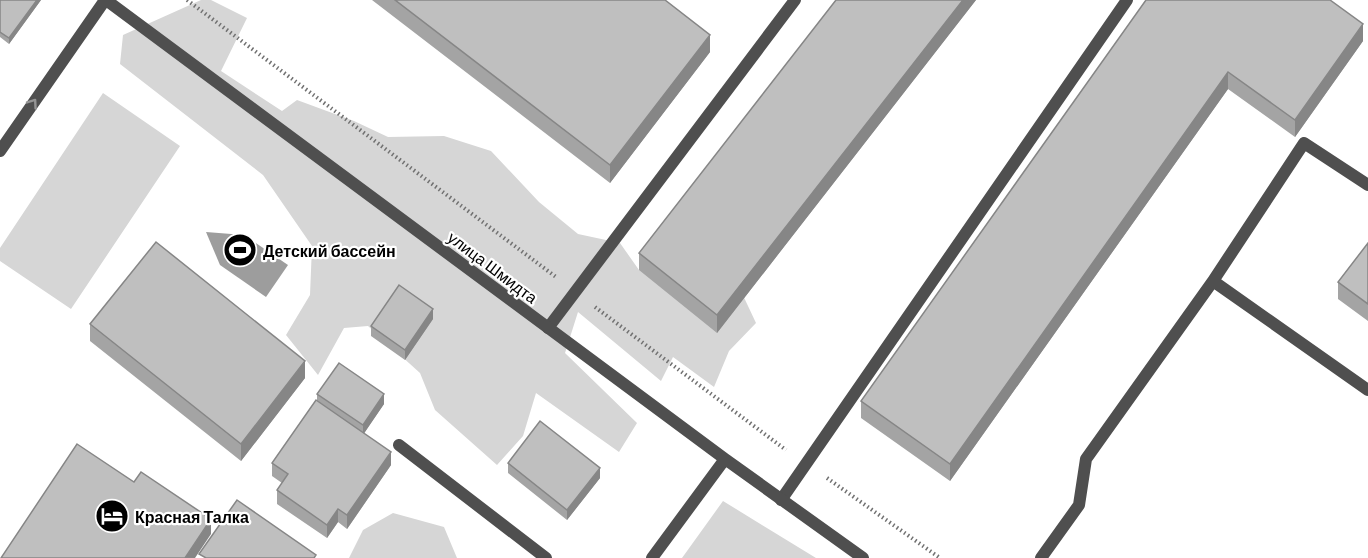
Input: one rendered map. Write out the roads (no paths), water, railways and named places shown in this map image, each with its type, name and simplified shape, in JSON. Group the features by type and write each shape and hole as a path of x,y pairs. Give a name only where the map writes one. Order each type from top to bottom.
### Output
{"street":[{"path":"0,151 105,0"},
{"name":"улица Шмидта","path":"105,0 724,459 863,558"},
{"path":"548,328 795,0"},
{"path":"781,500 1127,0"},
{"path":"1041,558 1079,505 1086,459 1213,281 1304,143 1368,185"},
{"path":"1213,281 1368,390"},
{"path":"399,445 546,558"},
{"path":"652,558 724,459"}],"place":[{"name":"Детский бассейн","path":"240,250"},
{"name":"Красная Талка","path":"112,516"}]}
